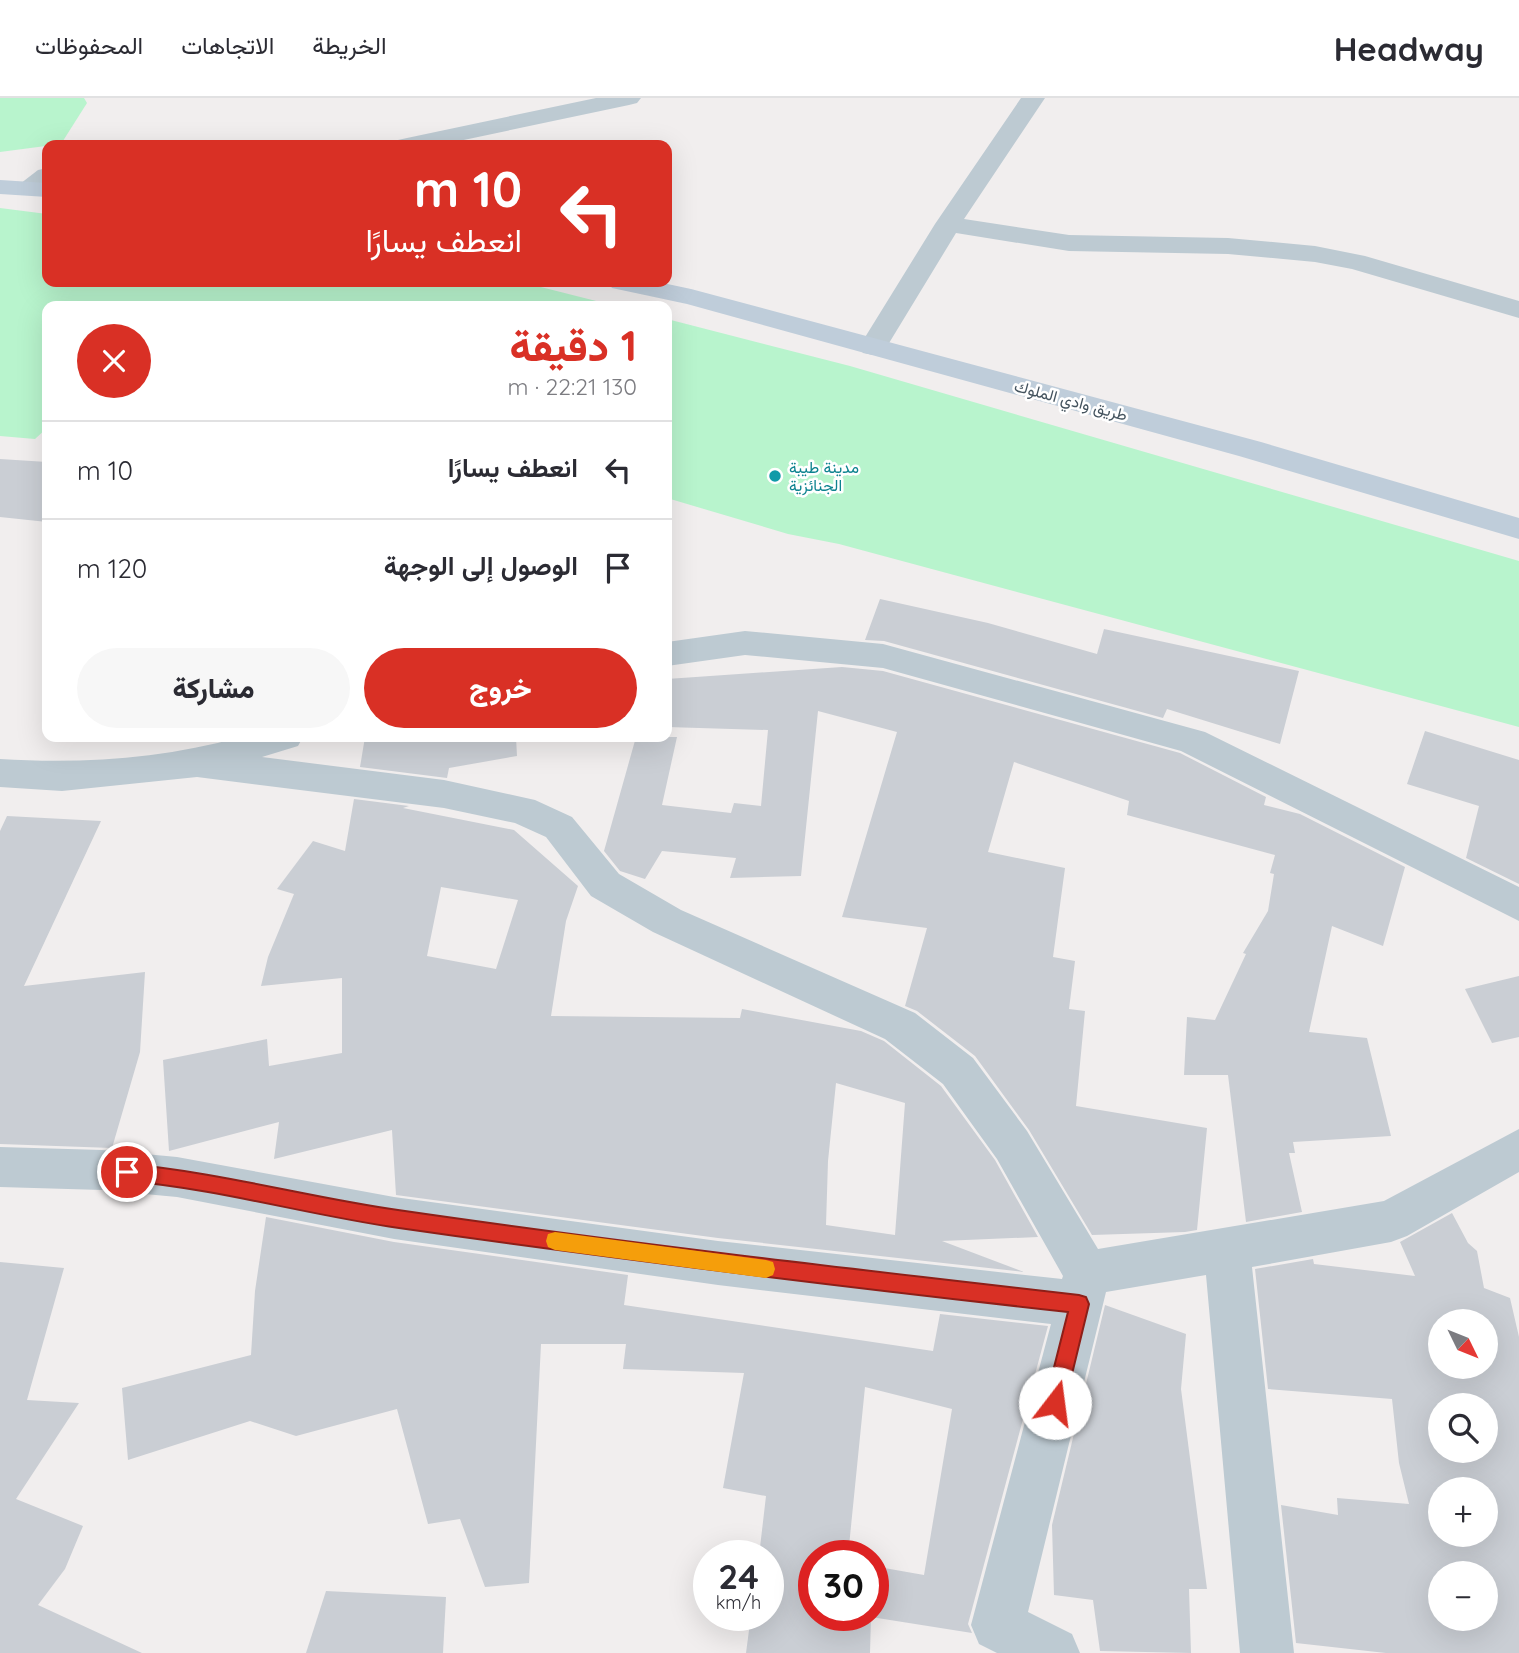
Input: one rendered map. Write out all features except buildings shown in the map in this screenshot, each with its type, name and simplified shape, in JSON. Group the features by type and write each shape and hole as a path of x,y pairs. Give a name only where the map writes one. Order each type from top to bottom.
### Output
{"street":[{"path":"431,140 629,98"},
{"path":"873,347 948,225 1033,98"},
{"path":"0,187 41,184"},
{"path":"948,225 1069,243 1240,247 1315,254 1356,262 1519,310"},
{"name":"طريق وادي الملوك","path":"644,287 691,297 1250,449 1519,529"},
{"path":"672,653 745,643 883,656 1192,741 1519,905"},
{"path":"0,773 61,777 197,763 268,742"},
{"path":"197,763 444,794 522,810 559,827 604,885 667,921 900,1026 958,1070 1012,1145 1083,1289 998,1625 1053,1653"},
{"path":"0,1167 102,1170 177,1177 394,1218 718,1264 1083,1289 1227,1250 1391,1221 1519,1149"},
{"path":"1227,1250 1268,1653"}],"green space":[{"path":"0,98 84,98 87,103 64,140 42,140 42,146 0,152"},
{"path":"0,208 42,213 42,287 541,287 596,301 42,301 42,433 35,439 0,436"},
{"path":"672,320 850,366 1519,561 1519,727 839,544 788,534 672,499"}],"slow traffic":[{"path":"555,1241 766,1269"}],"place":[{"name":"مدينة طيبة الجنائزية","path":"775,476"}],"route":[{"path":"127,1172 177,1177 394,1218 718,1264 1079,1304 1055,1403"}]}
